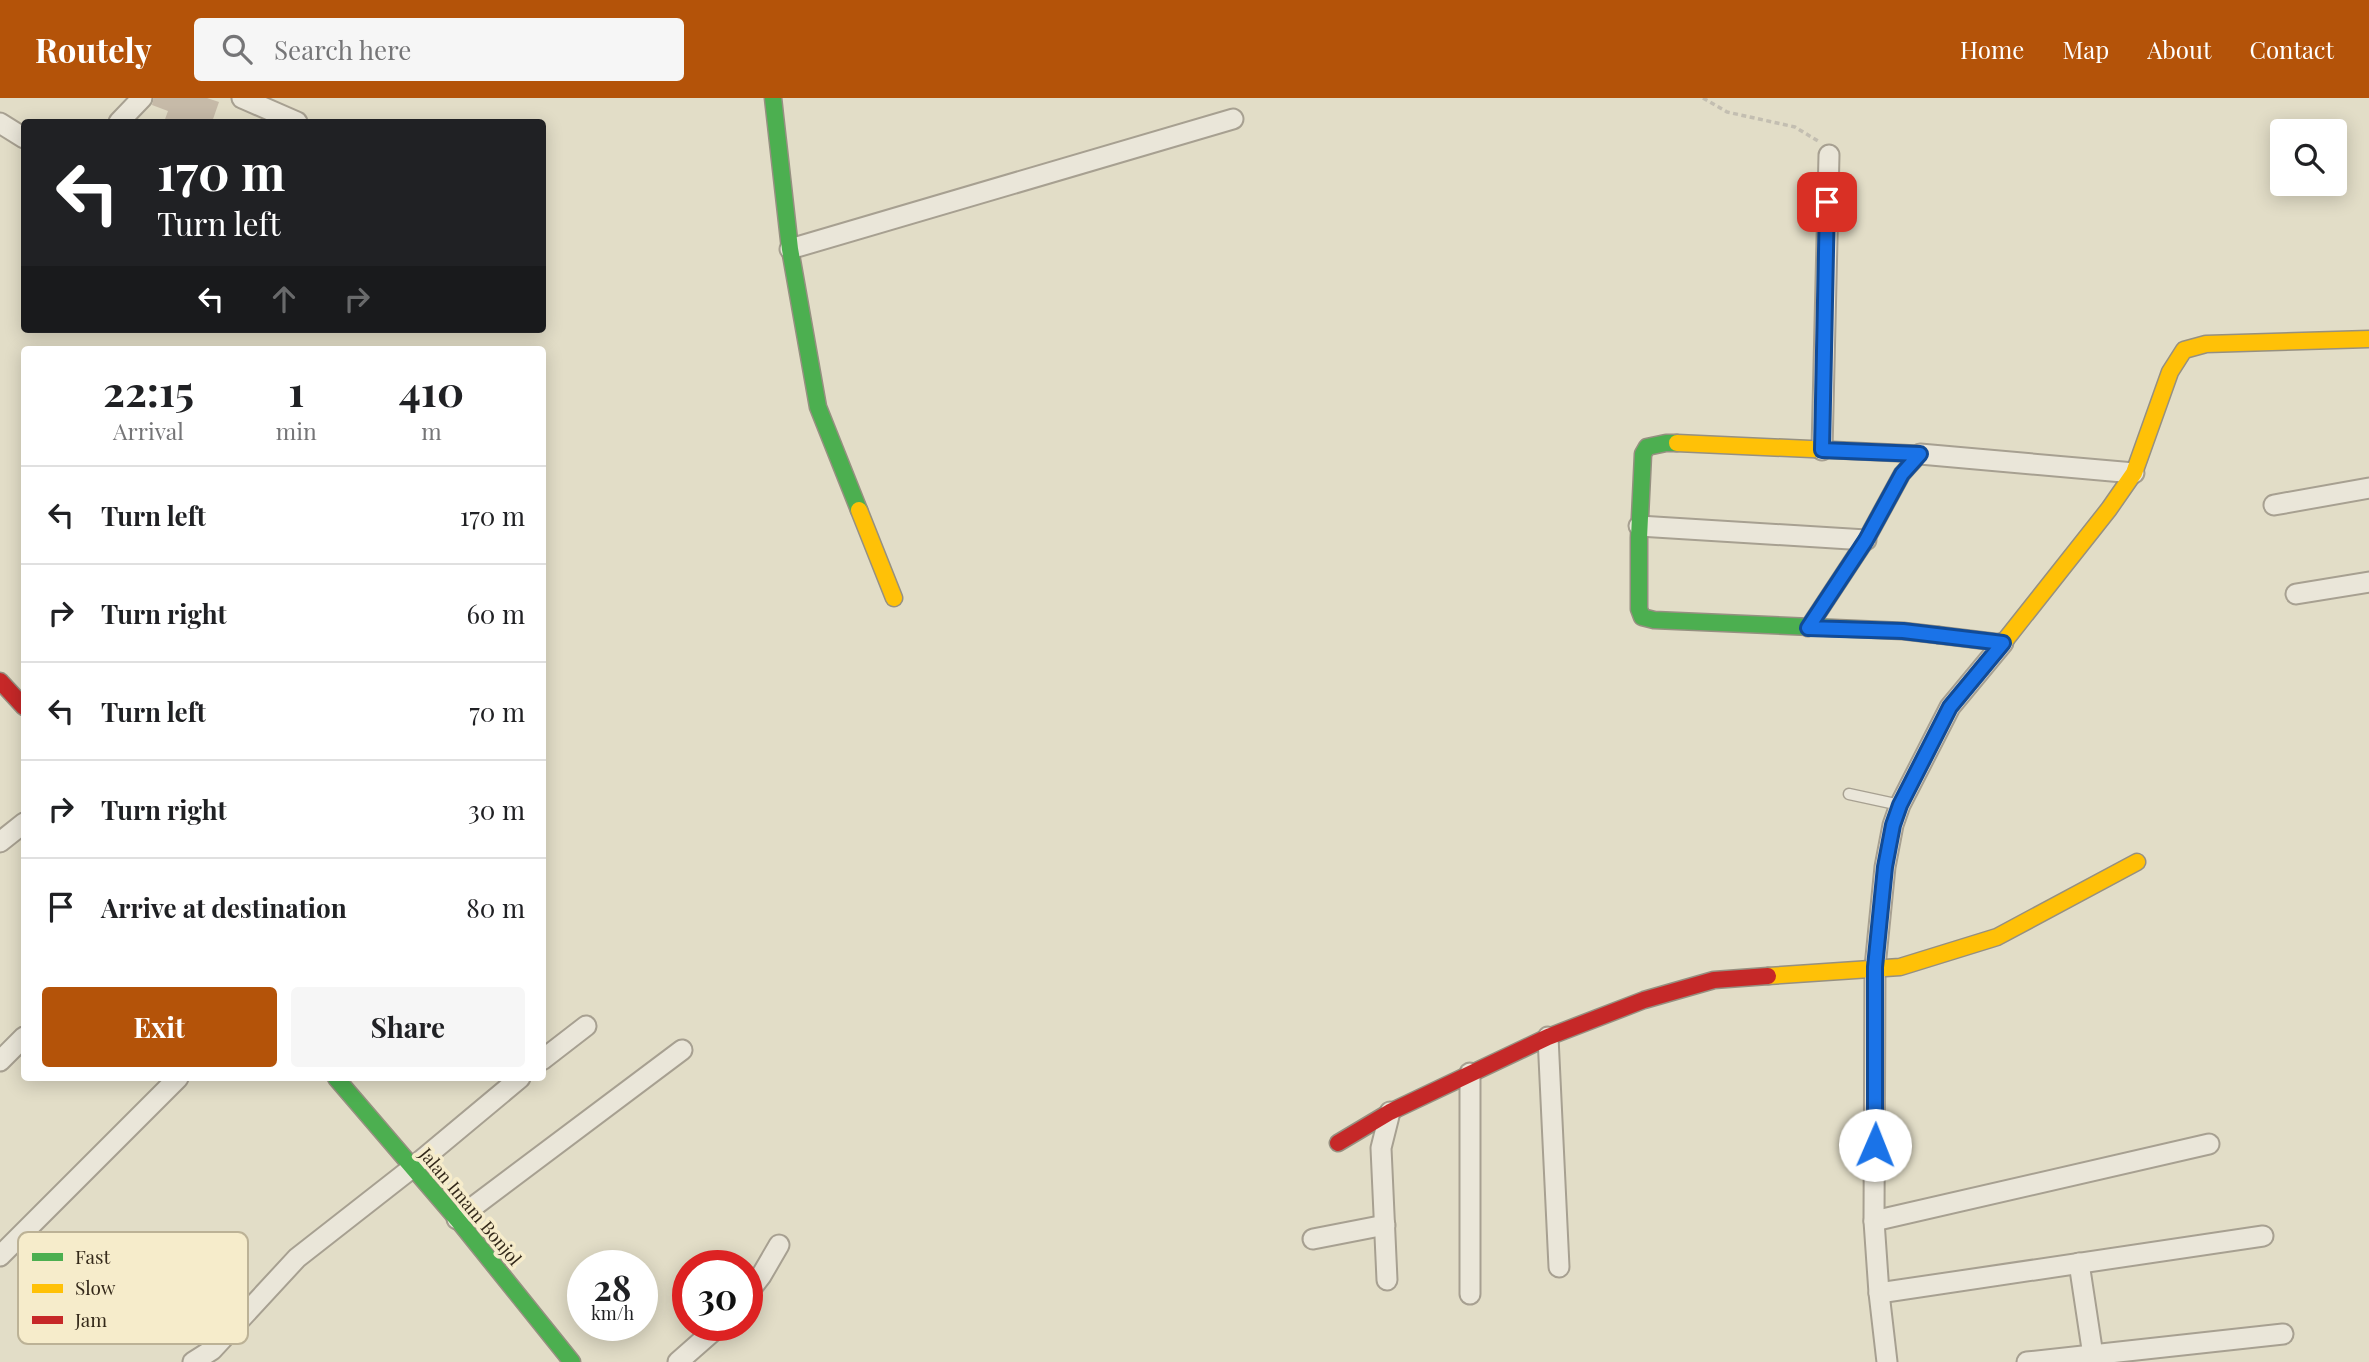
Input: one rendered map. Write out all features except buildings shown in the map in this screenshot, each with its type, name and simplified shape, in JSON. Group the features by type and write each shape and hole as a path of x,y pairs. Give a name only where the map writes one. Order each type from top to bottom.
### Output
{"main road":[{"path":"773,98 790,249 818,407 894,598"},
{"path":"1920,454 1666,443 1647,447 1643,454 1639,526 1639,609 1642,617 1654,620 1903,631 2003,643 2109,509 2134,472 2171,372 2184,350 2206,344 2369,340"},
{"path":"1808,628 1866,540 1902,474 1920,454"},
{"path":"0,681 21,705"},
{"path":"1338,1143 1390,1112 1470,1073 1548,1037 1644,1000 1714,980 1900,967 1997,937 2137,862"},
{"name":"Jalan Imam Bonjol","path":"339,1081 457,1219 572,1362"}],"street":[{"path":"122,119 142,98"},
{"path":"242,98 290,119"},
{"path":"790,249 1233,119"},
{"path":"0,123 21,136"},
{"path":"1822,450 1829,155"},
{"path":"1920,454 2134,472"},
{"path":"2274,505 2369,488"},
{"path":"1639,526 1866,540"},
{"path":"2296,594 2369,582"},
{"path":"1887,1362 1874,1221 1875,967 1885,867 1893,825 1900,805 1950,707 2003,643"},
{"path":"0,842 21,824"},
{"path":"546,1057 586,1026"},
{"path":"1548,1037 1559,1267"},
{"path":"0,1061 21,1040"},
{"path":"457,1219 682,1050"},
{"path":"1470,1073 1470,1294"},
{"path":"24,1232 175,1081"},
{"path":"248,1311 297,1258 412,1168 516,1081"},
{"path":"1387,1280 1381,1148 1390,1112"},
{"path":"1874,1221 2209,1144"},
{"path":"1313,1239 1385,1225"},
{"path":"1879,1293 2263,1236"},
{"path":"0,1256 18,1238"},
{"path":"763,1273 779,1245"},
{"path":"2079,1263 2094,1358"},
{"path":"2027,1362 2094,1358 2283,1334"},
{"path":"678,1362 703,1341"},
{"path":"193,1362 218,1344"}],"lane":[{"path":"1849,794 1900,805"}],"path":[{"path":"1703,98 1727,112 1796,127 1815,137 1829,155"}],"traffic: fast":[{"path":"773,98 790,249 818,407 859,510"},
{"path":"1677,443 1647,447 1643,454 1639,538 1639,609 1642,617 1654,620 1903,631 1938,635"},
{"path":"339,1081 457,1219 572,1362"}],"traffic: slow":[{"path":"1938,635 2003,643 2109,509 2134,473 2170,372 2184,350 2206,344 2369,339"},
{"path":"1677,443 1920,454 1902,474 1866,540 1808,628"},
{"path":"859,510 894,598"},
{"path":"1768,976 1900,967 1997,937 2137,862"}],"traffic: jam":[{"path":"0,681 21,704"},
{"path":"1338,1143 1390,1112 1548,1037 1644,1000 1714,980 1768,976"}],"route":[{"path":"1827,202 1822,450 1920,454 1902,474 1866,540 1808,628 1903,631 2003,643 1950,707 1900,805 1893,825 1885,867 1875,967 1875,1145"}]}
